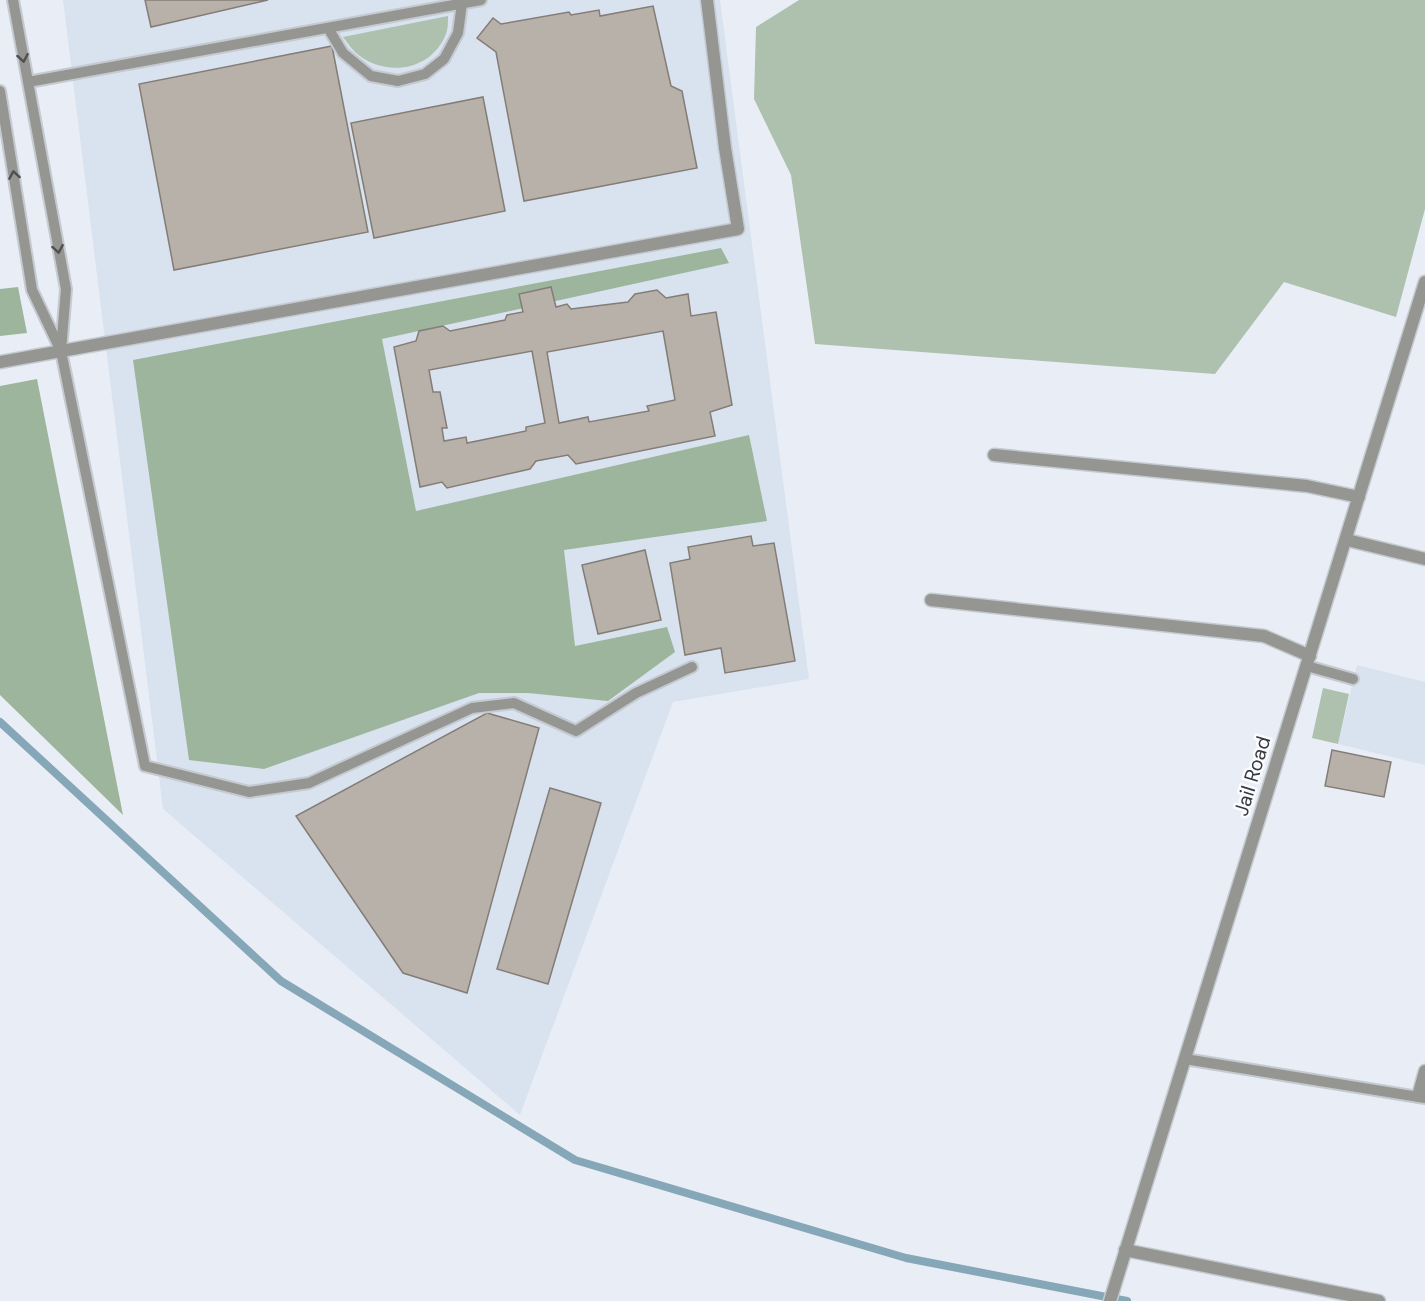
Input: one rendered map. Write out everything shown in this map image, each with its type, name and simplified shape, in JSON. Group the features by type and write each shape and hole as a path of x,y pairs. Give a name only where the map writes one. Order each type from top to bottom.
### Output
{"street":[{"path":"0,362 738,229 725,148 707,0"},
{"name":"Jail Road","path":"1110,1301 1425,282"},
{"path":"994,454 1307,486 1359,497"},
{"path":"1347,540 1425,559"},
{"path":"931,600 1264,636 1308,661"},
{"path":"1422,1097 1425,1071"},
{"path":"1125,1250 1379,1301"}],"lane":[{"path":"13,0 66,289 61,351"},
{"path":"28,82 481,0"},
{"path":"328,28 343,53 371,76 398,81 425,74 444,59 458,33 462,3"},
{"path":"0,91 32,290 61,351 145,766 249,792 309,783 472,708 514,703 576,731 636,693 692,667"},
{"path":"1308,661 1353,679"},
{"path":"1185,1059 1422,1097"}],"shaded area":[{"path":"63,0 720,0 809,679 673,702 520,1115 163,809"},
{"path":"1357,665 1425,682 1425,765 1338,744"}],"green space":[{"path":"799,0 1425,0 1425,209 1396,317 1284,282 1215,374 815,344 791,175 754,99 756,27"},
{"path":"448,16 447,32 439,47 430,56 406,67 379,66 355,52 343,37"},
{"path":"721,248 729,263 382,339 416,511 749,435 767,521 564,550 575,646 667,627 675,652 608,701 528,693 479,693 264,769 189,760 133,360"},
{"path":"18,287 27,333 0,336 0,289"},
{"path":"37,379 123,815 0,695 0,386"},
{"path":"1323,688 1349,694 1338,744 1312,738"}],"building":[{"path":"145,0 268,0 151,27"},
{"path":"653,6 671,86 682,91 697,168 524,201 496,52 477,38 493,18 501,24 569,12 571,15 599,10 600,16"},
{"path":"332,46 368,232 174,270 139,84"},
{"path":"483,97 505,211 374,238 351,123"},
{"path":"551,287 556,307 567,304 571,309 628,302 635,294 657,290 666,298 688,294 691,316 716,312 732,405 710,412 715,436 576,464 568,455 536,461 530,469 447,488 442,482 420,487 394,347 416,341 419,331 443,326 450,331 505,320 507,315 523,312 519,294","holes":["663,331 675,400 647,406 649,411 589,422 588,417 559,423 547,352","532,351 545,423 526,427 526,431 467,443 466,437 444,441 442,428 447,428 440,392 433,392 429,370"]},
{"path":"751,536 753,546 774,543 795,661 725,673 721,648 685,655 670,563 690,559 688,547"},
{"path":"645,550 661,620 598,634 582,565"},
{"path":"487,713 539,728 467,993 403,973 296,816"},
{"path":"1332,750 1391,762 1384,797 1325,786"},
{"path":"550,788 601,803 548,984 497,969"}],"waterway":[{"path":"0,722 281,981 575,1160 906,1258 1127,1301"}]}
